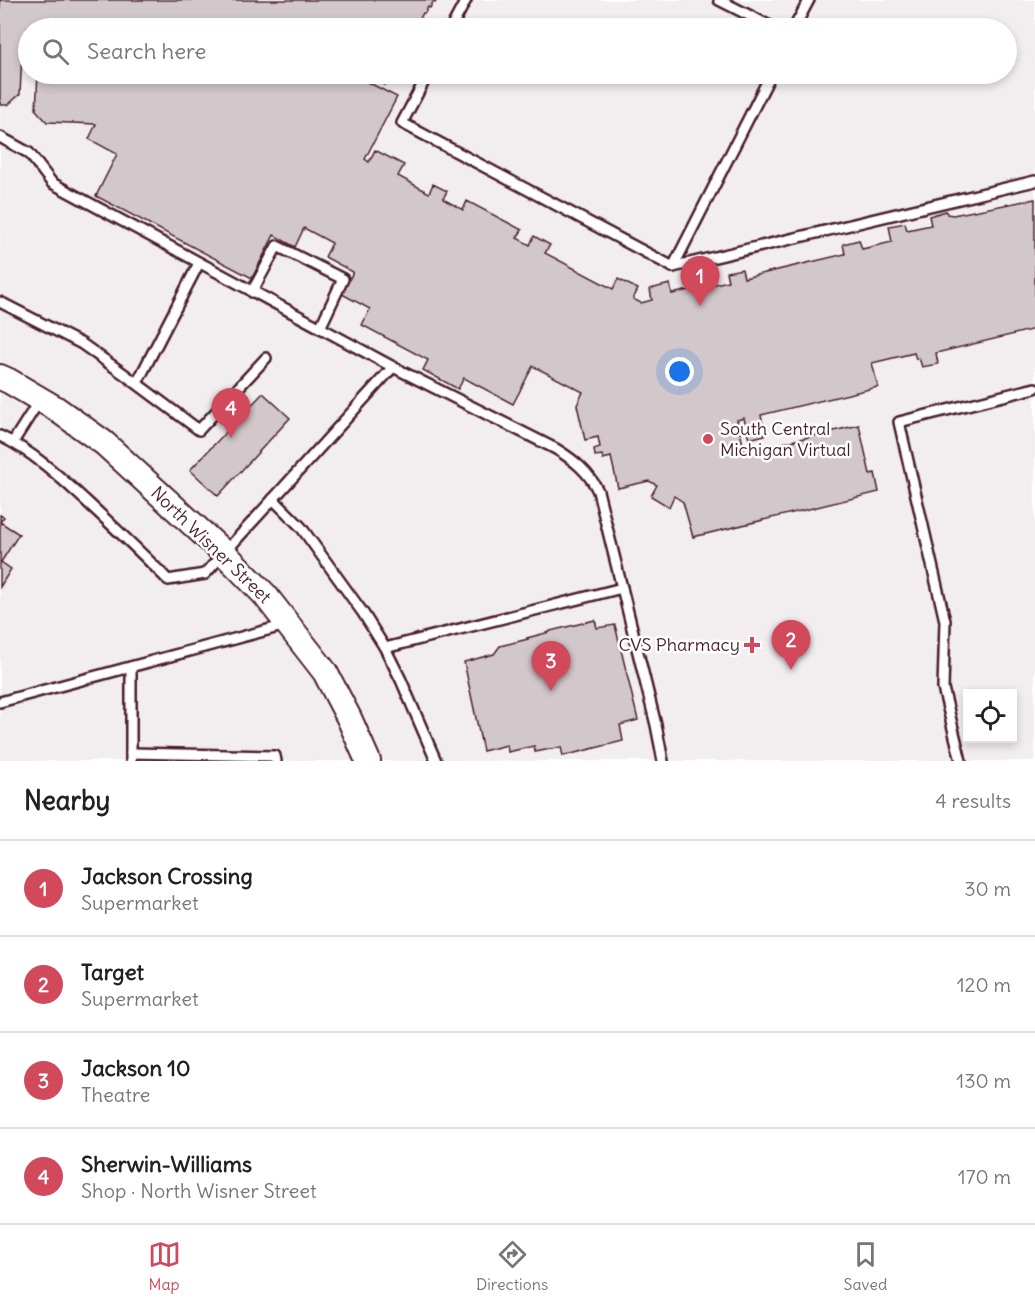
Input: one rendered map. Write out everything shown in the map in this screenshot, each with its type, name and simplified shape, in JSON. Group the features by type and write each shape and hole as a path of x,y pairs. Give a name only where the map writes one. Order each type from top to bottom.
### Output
{"street":[{"name":"North Wisner Street","path":"0,377 41,399 104,443 224,553 265,595 325,672 368,761"}],"lane":[{"path":"456,18 466,0"},
{"path":"719,0 754,18"},
{"path":"799,18 809,0"},
{"path":"423,84 402,123 673,267 1035,181"},
{"path":"673,267 766,84"},
{"path":"0,137 29,153 52,183 393,367 556,448 587,472 598,491 663,761"},
{"path":"252,292 277,246 343,279 320,328"},
{"path":"137,383 199,263"},
{"path":"0,302 82,344 198,430 266,358"},
{"path":"0,436 13,442 51,469 128,539 168,580 205,574 393,367"},
{"path":"961,761 943,688 944,614 899,422 1035,388"},
{"path":"13,442 41,399"},
{"path":"273,500 302,527 385,648 436,761"},
{"path":"385,648 622,588"},
{"path":"0,702 288,625"},
{"path":"131,667 131,757 275,756 276,761"}],"shaded area":[{"path":"0,0 1035,0 1035,761 0,761"}],"building":[{"path":"0,0 437,0 430,8 428,7 420,18 18,18 20,94 8,105 0,105"},
{"path":"37,84 372,84 397,97 365,159 369,162 375,150 404,165 398,176 429,193 433,184 447,191 443,199 463,210 467,201 522,230 517,238 530,245 534,236 550,245 545,253 613,289 618,279 638,289 633,299 641,303 652,300 650,289 670,284 672,294 728,281 726,272 742,269 744,278 845,254 843,244 859,240 862,249 892,242 889,226 905,223 907,230 931,225 929,216 946,211 947,214 953,215 1035,199 1035,329 936,353 938,364 922,367 919,358 916,359 914,353 872,363 878,387 761,415 765,435 749,439 744,418 737,420 745,452 859,425 870,474 875,473 879,492 693,537 683,502 674,496 669,507 651,496 657,485 649,481 618,488 611,457 603,459 602,455 595,456 594,449 600,447 598,437 585,440 577,405 583,392 533,366 513,404 464,378 458,389 423,370 428,360 362,325 370,309 342,294 353,272 325,257 332,243 304,228 295,247 274,235 252,278 96,196 117,154 89,139 96,124 47,122 36,110"},
{"path":"263,393 290,418 218,496 190,470"},
{"path":"0,522 19,534 1,562 11,569 0,587"},
{"path":"595,620 597,628 615,625 638,720 620,725 623,741 563,756 561,747 535,752 534,746 508,752 507,745 483,751 464,662 494,654 500,646"}],"place":[{"name":"Jackson Crossing","path":"700,306"},
{"name":"Sherwin-Williams","path":"231,438"},
{"name":"South Central Michigan Virtual","path":"708,439"},
{"name":"CVS Pharmacy","path":"752,645"},
{"name":"Target","path":"791,670"},
{"name":"Jackson 10","path":"551,691"}]}
